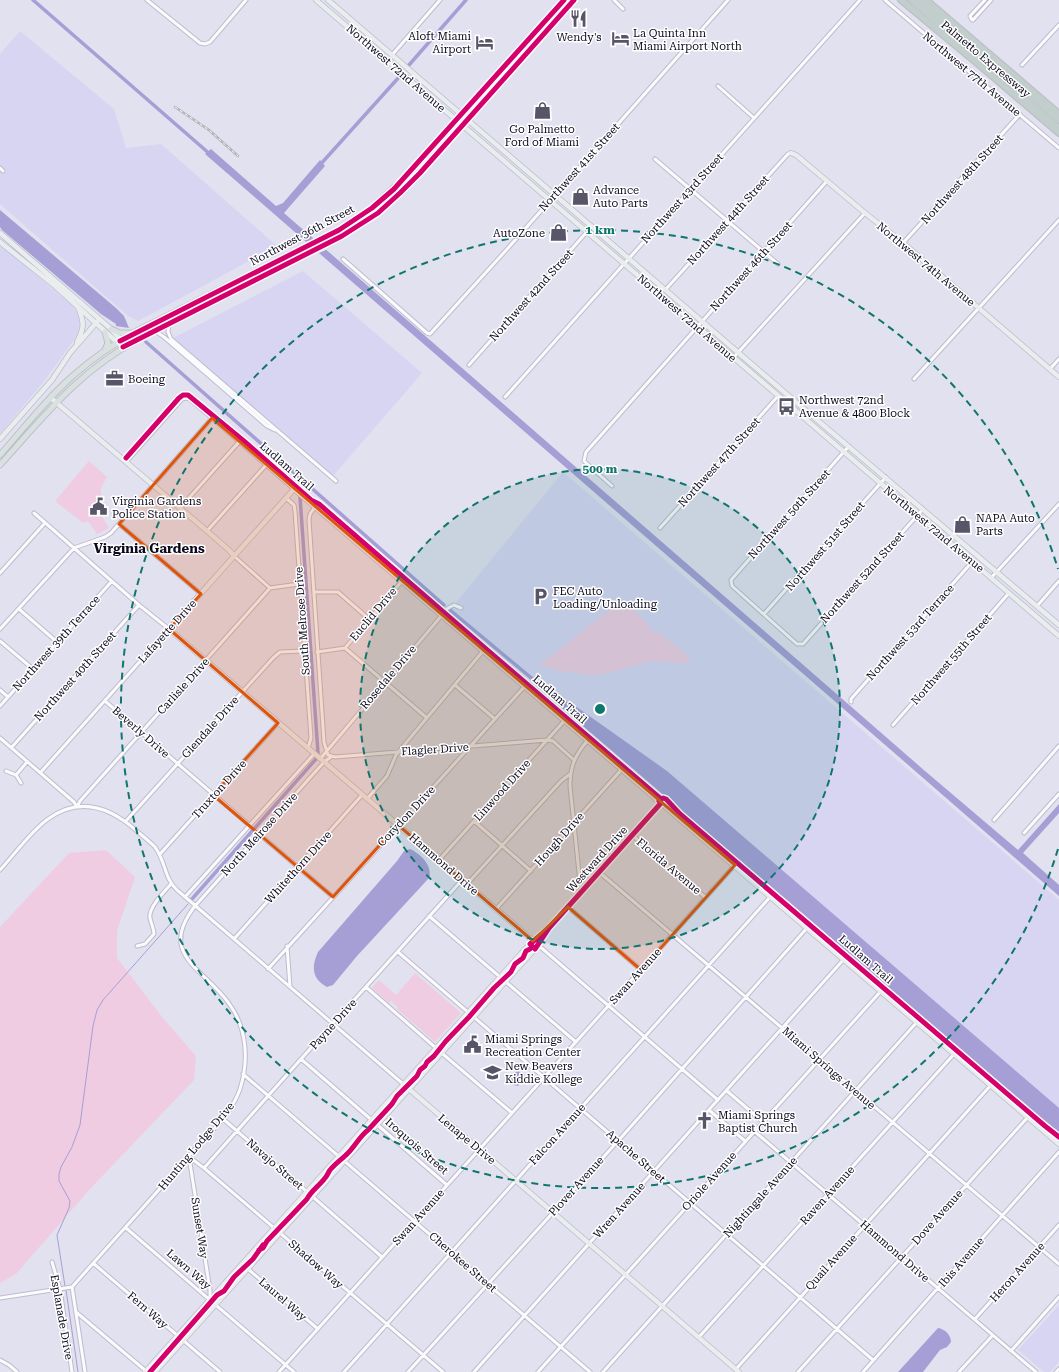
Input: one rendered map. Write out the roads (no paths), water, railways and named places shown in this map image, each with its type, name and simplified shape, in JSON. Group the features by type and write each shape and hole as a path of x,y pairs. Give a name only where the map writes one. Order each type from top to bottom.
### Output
{"highway":[{"name":"Palmetto Expressway","path":"901,0 1059,133"},
{"path":"911,0 1059,128"},
{"path":"918,0 1059,120"},
{"name":"Palmetto Expressway","path":"926,0 1059,114"}],"main road":[{"name":"Northwest 36th Street","path":"0,455 51,398 76,373 105,350 135,332 339,230 384,198 405,178 564,0"},
{"name":"Northwest 36th Street","path":"0,466 70,388 90,371 124,347 332,241 361,224 390,203 420,173 574,0"},
{"path":"556,9 561,14"},
{"path":"111,329 120,333 135,332"},
{"path":"105,332 108,343 105,350"}],"street":[{"path":"147,0 200,43 204,44 210,42 246,0"},
{"name":"Northwest 72nd Avenue","path":"316,0 1059,636"},
{"name":"Northwest 72nd Avenue","path":"328,0 803,408 1059,625"},
{"path":"392,55 440,0"},
{"path":"614,0 623,9"},
{"name":"Northwest 41st Street","path":"342,259 426,334 430,334 728,0"},
{"name":"Northwest 43rd Street","path":"505,397 860,0"},
{"name":"Northwest 77th Avenue","path":"885,0 1059,148"},
{"path":"985,0 970,16 972,20 991,0"},
{"path":"329,11 334,5"},
{"path":"1022,66 1059,25"},
{"path":"718,86 754,118"},
{"name":"Northwest 48th Street","path":"903,243 1020,114"},
{"name":"Northwest 74th Avenue","path":"791,153 796,155 903,243 1059,377"},
{"name":"Northwest 44th Street","path":"666,289 788,154 791,153"},
{"path":"655,159 778,264"},
{"name":"Northwest 46th Street","path":"612,486 584,461 586,452 827,182"},
{"path":"733,358 865,213"},
{"path":"914,379 1059,220"},
{"name":"Northwest 42nd Street","path":"469,364 592,226"},
{"path":"0,233 111,329 119,342"},
{"path":"0,242 77,305 96,324 124,347"},
{"path":"666,289 664,295 666,299"},
{"path":"75,347 82,332 83,326 83,320 77,305"},
{"path":"0,439 44,390 75,347 99,319"},
{"path":"169,324 168,332 172,339 270,423 276,431"},
{"path":"155,331 164,337 267,426 276,431 336,481"},
{"path":"1050,369 1059,359"},
{"name":"Northwest 47th Street","path":"660,528 778,396"},
{"path":"51,398 207,531 270,588 300,584"},
{"path":"126,462 182,399 189,399 1059,1144"},
{"path":"794,410 803,408"},
{"path":"0,629 74,548 108,536 212,418"},
{"path":"180,508 239,442"},
{"name":"Northwest 50th Street","path":"764,614 732,586 730,583 731,580 849,446"},
{"path":"207,531 266,465"},
{"name":"Northwest 51st Street","path":"764,614 886,477"},
{"name":"Lafayette Drive","path":"40,773 294,489"},
{"name":"South Melrose Drive","path":"286,498 294,505 295,508 311,738 308,748"},
{"path":"991,578 1059,504"},
{"path":"315,507 310,514 309,520 317,652 324,742 326,752 331,757 322,760"},
{"name":"Northwest 52nd Street","path":"764,614 797,644 803,644 923,509"},
{"path":"34,513 139,605 169,629"},
{"path":"0,573 45,523"},
{"path":"119,524 201,594"},
{"name":"Northwest 53rd Terrace","path":"851,702 851,699 972,562"},
{"name":"Euclid Drive","path":"344,648 402,580"},
{"name":"Northwest 39th Terrace","path":"0,706 112,581"},
{"path":"1036,606 1059,581"},
{"name":"Carlisle Drive","path":"77,806 270,588"},
{"path":"314,592 338,592 368,619"},
{"name":"Northwest 55th Street","path":"893,725 1010,593"},
{"name":"Northwest 40th Street","path":"11,748 139,605"},
{"name":"Rosedale Drive","path":"322,760 326,752 384,681 441,615 452,605 461,608"},
{"path":"19,609 57,642"},
{"name":"Hammond Drive","path":"169,629 718,1100"},
{"path":"0,641 33,669"},
{"path":"317,652 344,648 427,718"},
{"name":"Glendale Drive","path":"126,821 277,654 280,652 304,651"},
{"path":"367,799 387,776 396,756 484,651"},
{"path":"455,685 495,719"},
{"name":"Corydon Drive","path":"268,969 287,946 525,686"},
{"path":"0,690 8,697"},
{"name":"Beverly Drive","path":"105,701 249,826"},
{"name":"Linwood Drive","path":"439,860 565,720"},
{"name":"Truxton Drive","path":"160,854 278,723"},
{"path":"0,738 2,743 11,748 77,806"},
{"path":"547,740 553,741 574,760"},
{"name":"Flagler Drive","path":"331,757 547,740"},
{"path":"582,892 570,786 570,774 578,752 588,740"},
{"path":"324,742 328,745 332,745"},
{"path":"994,820 1059,746"},
{"path":"185,897 314,754"},
{"name":"North Melrose Drive","path":"195,906 322,760"},
{"path":"16,775 27,762"},
{"name":"Hough Drive","path":"496,909 622,769"},
{"path":"6,771 16,775 21,784"},
{"path":"467,884 560,781 570,774"},
{"path":"1024,833 1059,794"},
{"name":"Whitethorn Drive","path":"234,939 362,795"},
{"name":"Westward Drive","path":"146,1372 177,1335 403,1084 533,941 549,928 661,803"},
{"path":"0,870 36,829 49,818 77,806 91,807 116,814 153,845 160,854 171,884 195,906"},
{"path":"474,821 530,872"},
{"path":"259,834 333,897"},
{"name":"Florida Avenue","path":"632,835 705,897"},
{"name":"Swan Avenue","path":"279,1372 735,865"},
{"name":"Miami Springs Avenue","path":"599,872 710,965 1059,1264"},
{"name":"Payne Drive","path":"204,1168 462,880"},
{"path":"138,946 145,944 154,934 154,929 149,918 150,910 171,884"},
{"name":"Falcon Avenue","path":"344,1372 771,896"},
{"name":"Lenape Drive","path":"195,906 737,1370"},
{"name":"Hunting Lodge Drive","path":"71,1287 126,1228 222,1118 235,1101 240,1089 245,1058 245,1044 238,1018 223,996 192,966 183,953 181,945 183,927 189,914 195,906"},
{"path":"568,907 641,970"},
{"path":"430,916 576,1042"},
{"name":"Westward Drive","path":"155,1372 538,945 549,928"},
{"name":"Plover Avenue","path":"408,1372 808,928"},
{"path":"287,946 290,987"},
{"name":"Apache Street","path":"398,952 874,1360"},
{"name":"Wren Avenue","path":"474,1372 844,959"},
{"path":"366,987 512,1113"},
{"name":"Oriole Avenue","path":"538,1372 881,991"},
{"name":"Nightingale Avenue","path":"603,1372 918,1022"},
{"name":"Raven Avenue","path":"699,1337 954,1053"},
{"name":"Iroquois Street","path":"301,1059 446,1185"},
{"name":"Cherokee Street","path":"243,1074 590,1372"},
{"name":"Quail Avenue","path":"737,1370 865,1224 991,1085"},
{"path":"727,1090 763,1122"},
{"path":"709,1110 745,1141"},
{"name":"Dove Avenue","path":"798,1372 1028,1117"},
{"name":"Navajo Street","path":"222,1118 382,1257"},
{"name":"Hammond Drive","path":"754,1131 865,1224 901,1257 1036,1372"},
{"name":"Ibis Avenue","path":"863,1372 1059,1152"},
{"name":"Shadow Way","path":"188,1157 204,1168 443,1372"},
{"name":"Sunset Way","path":"188,1157 210,1290 210,1300"},
{"name":"Heron Avenue","path":"975,1319 1059,1225"},
{"name":"Lawn Way","path":"126,1228 294,1372"},
{"name":"Esplanade Drive","path":"52,1262 61,1289 72,1372"},
{"name":"Fern Way","path":"93,1263 220,1372"},
{"name":"Laurel Way","path":"248,1269 318,1329"},
{"path":"0,1298 71,1287 85,1372"},
{"path":"1011,1351 1059,1297"},
{"path":"76,1312 146,1372"},
{"path":"959,1372 993,1335"},
{"path":"0,1360 9,1364 17,1372"},
{"path":"1056,1372 1059,1369"}],"waterway":[{"path":"33,0 211,155"},
{"path":"409,65 466,0"},
{"path":"319,166 400,76"},
{"path":"146,342 444,605"},
{"path":"301,488 303,480"},
{"path":"300,497 318,753"},
{"path":"450,610 548,692"},
{"path":"192,899 316,759"},
{"path":"65,1286 57,1235 69,1208 70,1201 59,1181 59,1174 61,1167 72,1147 80,1125 93,1026 97,1010 103,1000 188,904"},
{"path":"66,1290 78,1372"}],"railway":[{"path":"175,107 209,130 238,156"}],"place":[{"name":"Wendy's","path":"579,19"},
{"name":"La Quinta Inn Miami Airport North","path":"620,39"},
{"name":"Aloft Miami Airport","path":"484,42"},
{"name":"Go Palmetto Ford of Miami","path":"542,111"},
{"name":"Advance Auto Parts","path":"580,196"},
{"name":"AutoZone","path":"558,233"},
{"name":"Boeing","path":"115,379"},
{"name":"Northwest 72nd Avenue & 4800 Block","path":"786,406"},
{"name":"Virginia Gardens Police Station","path":"99,507"},
{"name":"NAPA Auto Parts","path":"963,524"},
{"name":"FEC Auto Loading/Unloading","path":"540,597"},
{"name":"Miami Springs Recreation Center","path":"472,1045"},
{"name":"New Beavers Kiddie Kollege","path":"492,1072"},
{"name":"Miami Springs Baptist Church","path":"705,1121"}],"district":[{"name":"Virginia Gardens","path":"149,548"}]}
